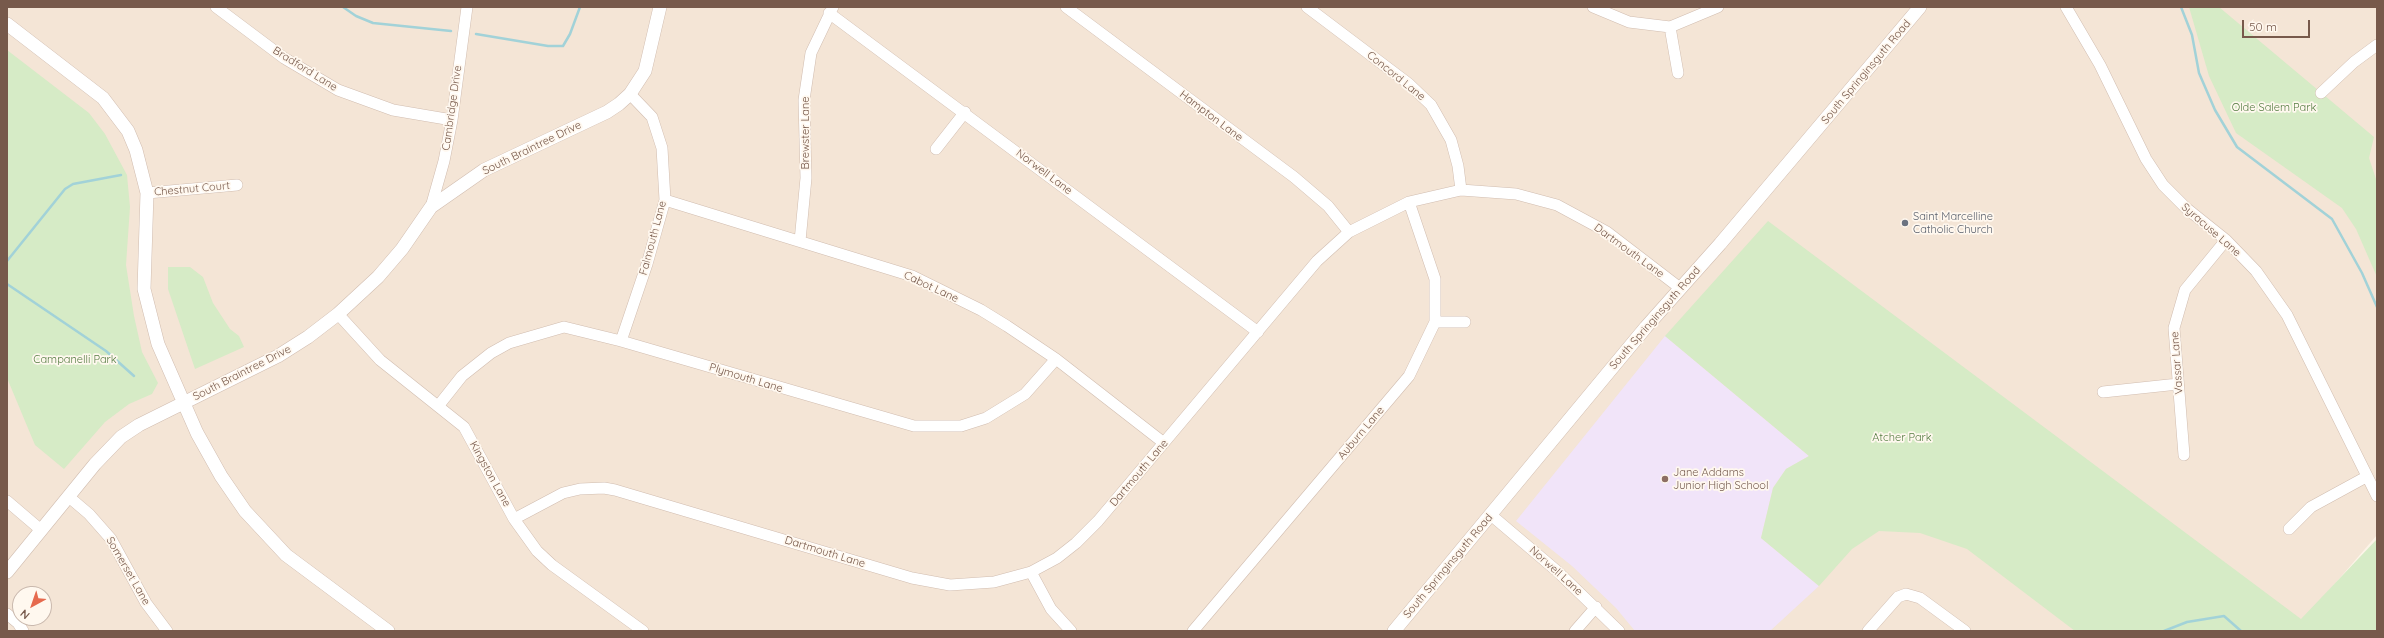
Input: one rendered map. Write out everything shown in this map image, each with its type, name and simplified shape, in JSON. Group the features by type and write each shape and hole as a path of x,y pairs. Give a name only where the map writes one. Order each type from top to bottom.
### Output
{"street":[{"name":"Bradford Lane","path":"216,7 284,58 338,90 393,110 452,120"},
{"name":"Cambridge Drive","path":"432,208 444,161 452,120 468,7"},
{"name":"South Braintree Drive","path":"7,572 106,452 121,437 139,425 278,356 338,314 378,277 402,249 432,208 484,170 607,112 630,94 645,71 660,7"},
{"name":"Hampton Lane","path":"1066,7 1294,177 1328,206 1349,232"},
{"name":"Concord Lane","path":"1307,7 1409,84 1431,105 1451,140 1458,166 1461,190"},
{"path":"1593,7 1629,22 1670,27 1718,7"},
{"name":"South Springinsguth Road","path":"1394,631 1680,288 1720,244 1920,7"},
{"name":"Syracuse Lane","path":"2066,7 2100,65 2154,173 2171,195 2226,240 2256,271 2287,315 2366,477 2377,496"},
{"name":"Norwell Lane","path":"831,10 1258,332"},
{"name":"Brewster Lane","path":"800,240 806,178 804,100 811,53 831,10"},
{"path":"7,24 95,91 112,107 128,131 136,150 147,193 144,289 158,344 196,433 221,476 245,511 265,533 297,563 388,631"},
{"path":"1670,27 1678,73"},
{"path":"2321,93 2354,62 2377,45"},
{"name":"Falmouth Lane","path":"621,341 647,264 664,200 662,148 652,117 630,94"},
{"path":"936,149 965,112"},
{"name":"Chestnut Court","path":"147,193 237,185"},
{"name":"Dartmouth Lane","path":"514,519 563,493 604,488 616,490 931,583 982,584 1031,572 1057,558 1082,537 1317,261 1349,232 1409,202 1461,190 1516,194 1569,210 1607,232 1680,288"},
{"name":"Cabot Lane","path":"664,200 800,240 912,276 981,310 1056,359 1164,442"},
{"name":"Auburn Lane","path":"1193,631 1409,376 1435,322 1435,279 1409,202"},
{"name":"Vassar Lane","path":"2184,455 2174,328 2185,290 2226,240"},
{"name":"Kingston Lane","path":"338,314 380,360 439,405 464,427 514,519 537,551 552,565 643,631"},
{"path":"1435,322 1465,322"},
{"name":"Plymouth Lane","path":"439,405 462,376 491,353 509,343 564,327 621,341 900,424 920,427 960,426 996,413 1025,394 1056,359"},
{"path":"2102,392 2178,384"},
{"path":"2289,530 2311,507 2366,477"},
{"name":"Somerset Lane","path":"69,497 89,514 111,539 146,603 167,631"},
{"path":"7,501 41,530"},
{"name":"Norwell Lane","path":"1491,515 1596,607 1619,631"},
{"path":"1031,572 1052,609 1071,631"},
{"path":"1868,631 1898,596 1906,594 1920,598 1965,631"},
{"path":"1575,631 1596,607"},
{"path":"7,614 18,623 23,631"}],"shaded area":[{"path":"7,7 2377,7 2377,535 2294,631 7,631"},
{"name":"Jane Addams Junior High School","path":"1665,336 1809,456 1786,469 1773,488 1761,538 1819,586 1770,631 1635,631 1616,608 1572,566 1516,521"}],"green space":[{"name":"Olde Salem Park","path":"2189,7 2219,7 2374,137 2369,158 2377,182 2377,277 2356,229 2342,208 2236,133 2209,76"},
{"name":"Campanelli Park","path":"7,50 89,113 105,134 127,175 130,207 126,265 134,316 142,352 158,383 152,394 129,404 105,422 64,469 35,445 7,378"},
{"name":"Atcher Park","path":"1768,221 2301,619 2377,539 2377,631 2075,631 1967,549 1920,533 1879,531 1852,549 1819,586 1761,538 1773,488 1786,469 1809,456 1665,336"},
{"path":"168,267 190,267 203,277 213,303 230,329 239,336 244,347 195,369 168,289"}],"waterway":[{"path":"343,7 356,16 373,23 451,31"},
{"path":"476,34 548,46 563,46 570,34 580,7"},
{"path":"2181,7 2192,35 2199,73 2215,110 2237,147 2332,219 2362,273 2377,307"},
{"path":"7,261 65,189 73,184 121,175"},
{"path":"7,284 106,351 134,376"},
{"path":"2164,631 2187,622 2224,616 2241,631"}],"place":[{"name":"Saint Marcelline Catholic Church","path":"1905,223"},
{"name":"Jane Addams Junior High School","path":"1665,479"}]}
